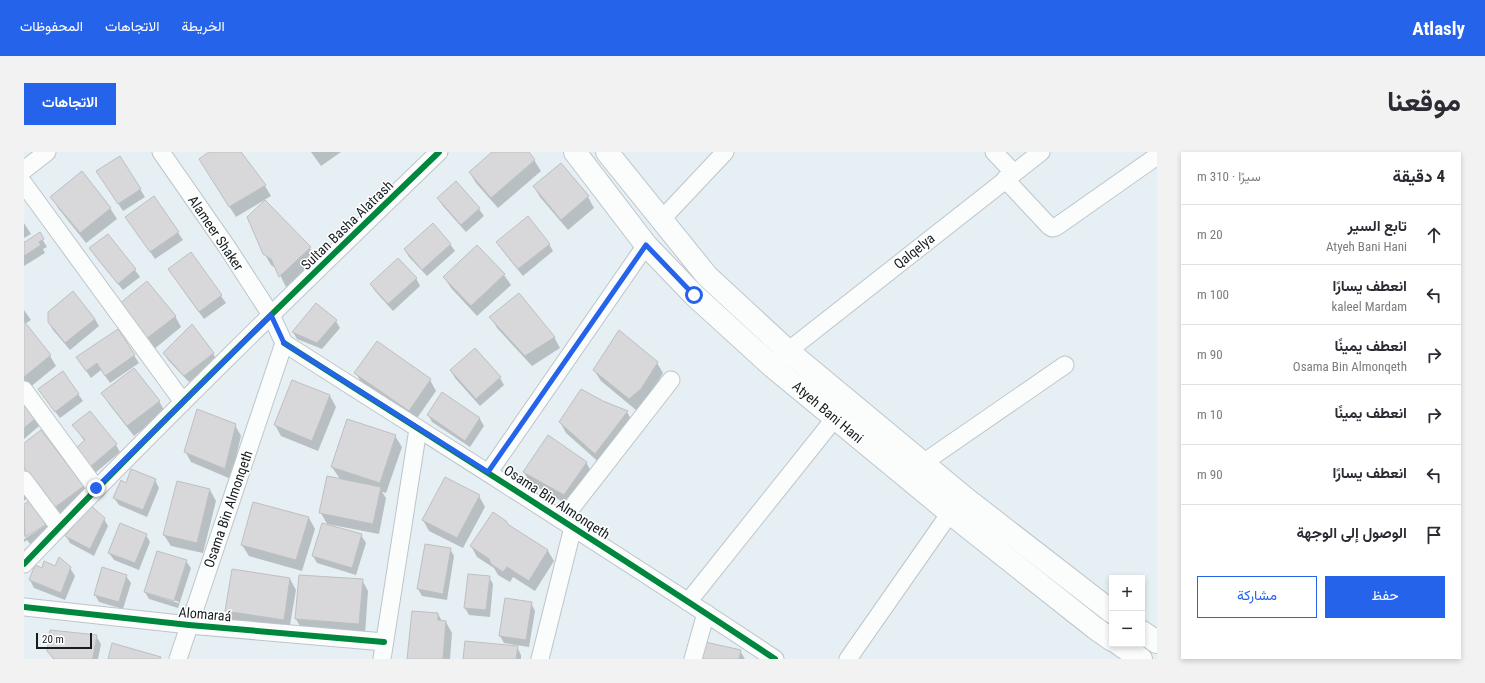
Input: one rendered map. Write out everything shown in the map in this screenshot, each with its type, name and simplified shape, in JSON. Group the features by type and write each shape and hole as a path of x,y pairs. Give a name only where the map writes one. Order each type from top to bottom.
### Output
{"main road":[{"name":"Atyeh Bani Hani","path":"576,152 646,245 694,295 773,367 950,513 1109,638"},
{"path":"607,152 707,276 788,351 965,498 1111,611"},
{"path":"1145,634 1157,642"},
{"path":"1123,647 1141,659"}],"street":[{"path":"24,170 47,152"},
{"name":"Alameer Shaker","path":"161,152 271,315 284,343"},
{"name":"Sultan Basha Alatrash","path":"24,564 96,488 439,152"},
{"path":"662,219 725,152"},
{"path":"994,152 1009,176 1052,228 1157,156"},
{"name":"Qalqelya","path":"773,367 788,351 1041,152"},
{"path":"24,184 183,402"},
{"path":"488,472 646,245"},
{"name":"Osama Bin Almonqeth","path":"178,659 284,343 488,472 775,659"},
{"path":"923,463 1065,365"},
{"path":"540,659 568,524 671,380"},
{"path":"24,390 96,488"},
{"path":"688,602 835,418"},
{"path":"382,659 418,429"},
{"path":"24,480 59,527"},
{"path":"848,659 950,513"},
{"name":"Alomaraá","path":"24,606 189,625 384,642"},
{"path":"693,659 706,613"}],"building":[{"path":"209,152 241,152 266,185 229,207 199,159"},
{"path":"492,152 529,152 535,160 491,198 469,172"},
{"path":"120,156 141,189 118,204 96,171"},
{"path":"561,163 589,196 561,220 533,186"},
{"path":"82,171 111,208 80,233 50,197"},
{"path":"456,181 480,208 461,225 437,198"},
{"path":"154,196 179,232 150,252 125,217"},
{"path":"265,200 311,247 279,277 271,259 263,254 247,217"},
{"path":"528,216 550,244 518,269 496,242"},
{"path":"433,223 451,244 422,270 404,249"},
{"path":"40,232 44,239 39,242 41,245 24,256 24,241 25,242"},
{"path":"108,234 136,269 118,284 89,248"},
{"path":"477,245 505,274 471,306 443,277"},
{"path":"191,252 222,295 199,312 168,269"},
{"path":"398,258 417,278 388,304 370,284"},
{"path":"147,281 176,316 146,339 118,305"},
{"path":"73,291 95,319 65,343 48,322 48,312"},
{"path":"519,293 555,337 525,356 489,317"},
{"path":"316,303 337,320 317,343 292,332"},
{"path":"24,321 51,355 24,377"},
{"path":"192,324 214,353 184,376 163,353"},
{"path":"118,329 135,355 105,376 97,363 86,371 76,357"},
{"path":"619,330 658,362 641,389 629,399 593,370"},
{"path":"377,341 431,379 409,411 354,373"},
{"path":"475,348 501,377 476,399 450,370"},
{"path":"134,368 160,401 127,426 101,393"},
{"path":"63,371 79,394 55,412 38,389"},
{"path":"292,380 330,395 312,441 274,425"},
{"path":"581,389 603,401 628,411 595,454 559,422"},
{"path":"442,392 480,418 465,441 427,415"},
{"path":"24,404 36,418 24,428"},
{"path":"197,409 236,424 225,469 184,452"},
{"path":"90,411 117,444 90,467 75,449 85,440 72,425"},
{"path":"347,419 396,435 380,483 331,467"},
{"path":"41,430 84,486 54,508 24,468 24,443"},
{"path":"548,435 587,462 564,495 523,472"},
{"path":"131,469 156,479 143,510 113,498 121,480 126,483"},
{"path":"327,476 381,487 373,524 319,513"},
{"path":"445,477 480,495 457,538 422,520"},
{"path":"177,481 210,489 197,543 163,535"},
{"path":"35,497 50,522 25,537 24,504"},
{"path":"253,502 309,517 296,560 241,545"},
{"path":"90,505 105,518 90,549 65,536"},
{"path":"493,512 506,521 509,525 548,550 529,581 507,567 503,572 491,564 489,559 470,546"},
{"path":"120,523 147,534 135,563 108,553"},
{"path":"322,523 362,534 352,568 312,556"},
{"path":"425,544 451,548 443,594 417,589"},
{"path":"157,551 187,560 174,601 144,592"},
{"path":"59,557 71,567 61,593 29,580 35,565 42,568 44,561 55,566"},
{"path":"102,567 127,575 119,602 94,595"},
{"path":"232,569 290,578 284,620 225,611"},
{"path":"468,574 490,576 486,610 464,608"},
{"path":"299,575 363,579 359,624 295,619"},
{"path":"505,598 532,602 526,640 499,636"},
{"path":"412,611 438,613 438,620 446,621 443,659 407,659"},
{"path":"50,630 97,635 93,658 54,659 47,651"},
{"path":"465,641 518,646 516,659 463,659"},
{"path":"705,642 741,650 739,659 701,659"},
{"path":"112,643 161,657 160,659 108,659"}],"cycle path":[{"path":"24,564 178,407 439,152"},
{"path":"284,343 592,539 775,659"},
{"path":"24,607 189,625 384,642"}],"route":[{"path":"96,488 271,315 284,343 488,472 646,245 694,295"}]}
